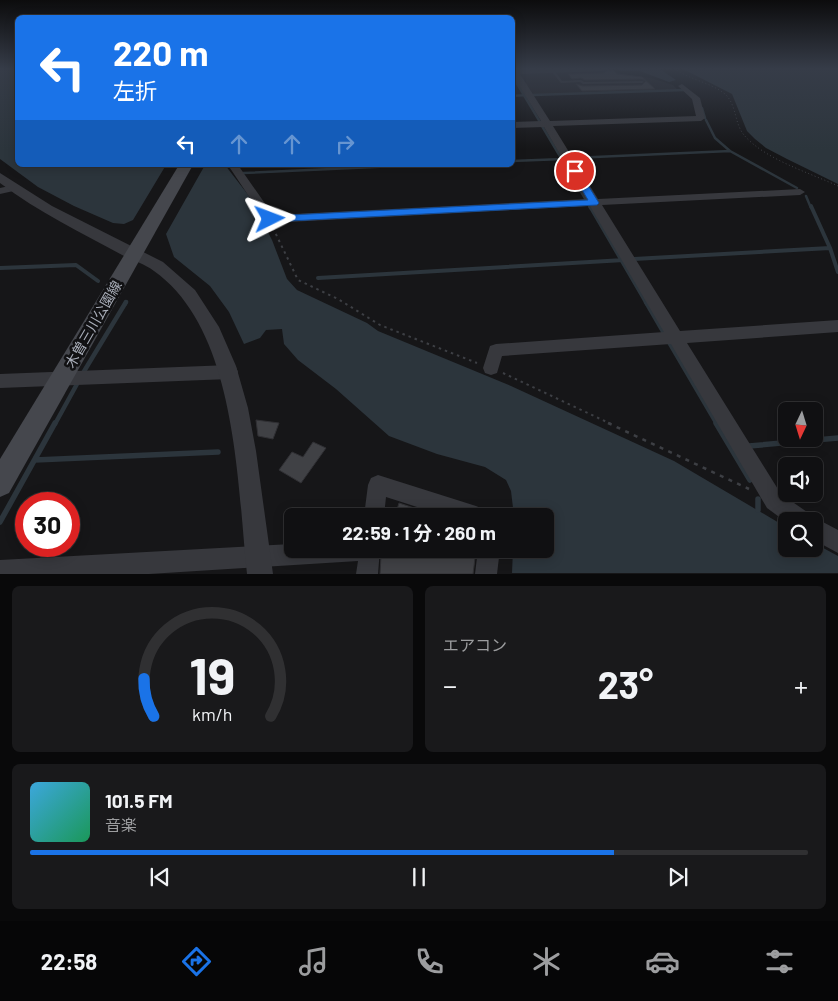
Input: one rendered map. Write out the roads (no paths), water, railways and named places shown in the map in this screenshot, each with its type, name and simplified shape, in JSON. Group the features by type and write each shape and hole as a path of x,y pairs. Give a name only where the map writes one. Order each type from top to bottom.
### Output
{"main road":[{"name":"木曽三川公園線","path":"0,484 185,167"}],"street":[{"path":"528,95 774,500 791,512"},
{"path":"515,125 701,118 696,98 692,95"},
{"path":"234,167 270,219 800,192"},
{"path":"0,177 7,190 160,268 192,297 220,345 230,372 243,439 259,566"},
{"path":"491,368 496,350 838,326"},
{"path":"0,381 230,372"},
{"path":"375,508 378,485 451,508"},
{"path":"823,533 838,542"},
{"path":"0,571 259,566 314,558"},
{"path":"367,574 369,558"},
{"path":"486,574 488,558"}],"waterway":[{"path":"515,96 524,95"},
{"path":"524,95 540,122"},
{"path":"533,95 539,95"},
{"path":"702,108 705,118"},
{"path":"706,120 715,138 730,151"},
{"path":"542,126 562,159"},
{"path":"572,158 730,151"},
{"path":"730,151 797,188"},
{"path":"515,161 562,159"},
{"path":"562,159 586,200"},
{"path":"243,173 375,167"},
{"path":"806,196 811,208"},
{"path":"590,206 621,260"},
{"path":"811,206 830,248"},
{"path":"634,259 830,248"},
{"path":"830,248 838,272"},
{"path":"318,278 621,260"},
{"path":"621,260 647,304"},
{"path":"0,268 76,265 98,281"},
{"path":"83,373 126,302 125,304"},
{"path":"646,302 664,333"},
{"path":"669,342 717,424"},
{"path":"55,424 77,384"},
{"path":"0,522 55,423"},
{"path":"716,423 750,480"},
{"path":"749,446 838,438"},
{"path":"35,460 218,452"},
{"path":"758,499 758,510"}]}
